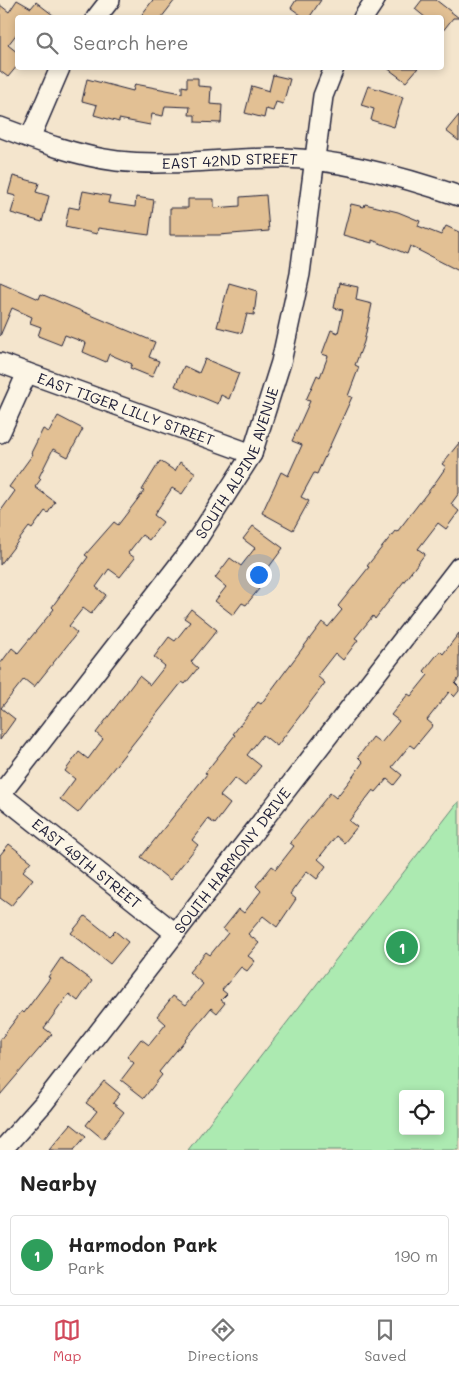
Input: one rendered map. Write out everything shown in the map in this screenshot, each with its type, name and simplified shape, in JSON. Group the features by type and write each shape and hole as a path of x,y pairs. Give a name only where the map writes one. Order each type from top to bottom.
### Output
{"street":[{"path":"98,15 110,0"},
{"path":"364,15 375,0"},
{"path":"30,138 59,70"},
{"name":"SOUTH ALPINE AVENUE","path":"0,794 191,549 252,454 281,362 300,274 324,96 333,70"},
{"name":"EAST 42ND STREET","path":"0,127 86,155 118,161 196,163 285,158 395,174 459,196"},
{"name":"EAST TIGER LILLY STREET","path":"0,363 252,454"},
{"path":"0,433 27,373"},
{"name":"SOUTH HARMONY DRIVE","path":"2,1150 43,1104 459,567"},
{"name":"EAST 49TH STREET","path":"0,794 175,933"}],"green space":[{"path":"459,801 459,1150 188,1150"}],"building":[{"path":"17,0 31,8 36,2 53,15 15,15 15,36 8,45 15,51 15,69 8,77 0,71 0,5 9,12"},
{"path":"153,0 175,0 163,15 141,15"},
{"path":"296,0 321,0 311,15 301,15 291,8"},
{"path":"422,0 436,0 459,18 453,18 444,29 444,15 422,15 415,9"},
{"path":"390,70 416,70 406,82"},
{"path":"273,75 290,79 283,104 276,102 273,111 266,109 264,118 245,113 252,86 269,91"},
{"path":"187,78 198,78 198,86 211,87 210,104 222,105 221,123 195,122 195,115 189,115 190,107 165,106 163,116 152,114 150,125 119,119 119,122 94,115 97,105 82,101 87,79 133,91 135,84 182,93 182,86 187,87"},
{"path":"368,86 403,97 394,127 371,120 374,109 361,105"},
{"path":"459,115 459,141 446,131"},
{"path":"13,176 39,183 36,192 49,196 42,222 11,213 16,196 8,194"},
{"path":"83,191 110,196 108,203 135,207 136,197 154,200 149,235 98,228 97,234 65,227 69,207 79,209"},
{"path":"266,195 269,231 219,235 170,235 170,208 188,208 188,199 214,199 214,208 240,206 240,197"},
{"path":"351,204 364,207 365,204 398,212 420,221 418,226 441,235 446,226 459,232 459,271 410,246 407,254 372,240 372,243 343,235"},
{"path":"0,282 39,299 41,294 155,342 149,357 159,361 152,377 130,368 132,364 109,354 106,362 83,352 86,343 65,335 61,345 38,336 41,327 30,323 32,317 12,308 0,336"},
{"path":"229,283 257,291 254,315 247,314 242,333 217,327"},
{"path":"339,283 358,287 356,300 372,304 364,342 355,365 359,367 348,396 352,397 317,474 314,473 301,497 309,501 293,530 262,513 281,472 288,476 302,445 292,441 310,401 306,400 317,375 320,377 328,356 322,354 331,330 338,333 343,310 334,308"},
{"path":"205,359 239,373 229,399 221,395 218,404 175,386 184,366 199,373"},
{"path":"58,416 83,429 68,457 53,449 39,477 41,479 35,487 55,502 48,513 45,511 32,529 29,527 0,565 0,512 15,491 9,487 33,454 31,453 43,429 49,432"},
{"path":"459,443 459,493 451,504 459,511 446,529 438,523 418,549 425,554 375,619 373,616 355,638 358,640 343,660 335,653 317,676 325,683 277,746 263,735 247,755 261,766 245,786 235,778 220,796 230,804 215,824 208,819 192,840 198,845 170,880 141,857 207,774 205,773 235,735 233,734 258,702 261,704 322,622 328,627 342,610 338,606 369,567 367,566 395,531 397,532 437,480 446,467 442,464"},
{"path":"160,461 175,471 180,462 196,473 182,494 172,488 154,515 163,522 149,540 142,535 128,553 135,558 120,577 109,569 96,587 106,595 91,614 83,608 69,626 77,633 34,687 24,679 1,708 15,719 0,740 0,664 12,648 18,653 54,609 52,607 88,557 85,555 114,522 118,525 144,491 142,490"},
{"path":"253,526 283,548 255,586 259,589 246,605 242,603 233,615 215,601 226,587 215,578 230,558 241,566 255,548 243,539"},
{"path":"191,609 217,630 191,662 198,668 185,684 182,682 78,813 60,799 75,779 65,771 79,752 88,759 103,739 96,733 139,676 150,685 165,666 154,657 169,637 175,641 190,622 184,618"},
{"path":"459,633 459,678 455,683 459,687 459,691 454,697 449,692 427,720 433,725 414,748 410,745 392,767 402,775 394,785 387,779 376,792 373,790 349,821 357,827 344,843 336,836 318,859 326,866 317,879 307,871 290,894 296,899 277,927 263,916 248,934 259,943 248,956 255,961 247,971 241,967 222,990 227,994 221,1000 225,1003 217,1013 211,1008 159,1072 162,1075 144,1098 121,1080 134,1063 127,1057 141,1039 149,1045 166,1024 157,1016 173,996 186,1005 203,984 189,972 206,952 210,955 228,933 223,929 239,909 244,913 261,891 256,886 272,866 276,869 294,846 290,843 330,793 336,798 363,762 358,757 373,737 381,743 399,721 391,715 408,694 411,696 428,675 424,671 440,651 443,654"},
{"path":"9,844 31,861 23,871 33,879 11,906 0,898 0,855"},
{"path":"85,916 110,936 115,931 128,942 110,964 71,933"},
{"path":"61,958 92,981 78,1001 69,994 44,1028 52,1034 0,1095 0,1040 22,1011 24,1013 50,978 48,977"},
{"path":"104,1081 120,1094 113,1103 124,1112 103,1139 86,1125 97,1111 86,1103"},
{"path":"71,1124 86,1136 74,1150 49,1150"}],"place":[{"name":"Harmodon Park","path":"402,947"}]}
